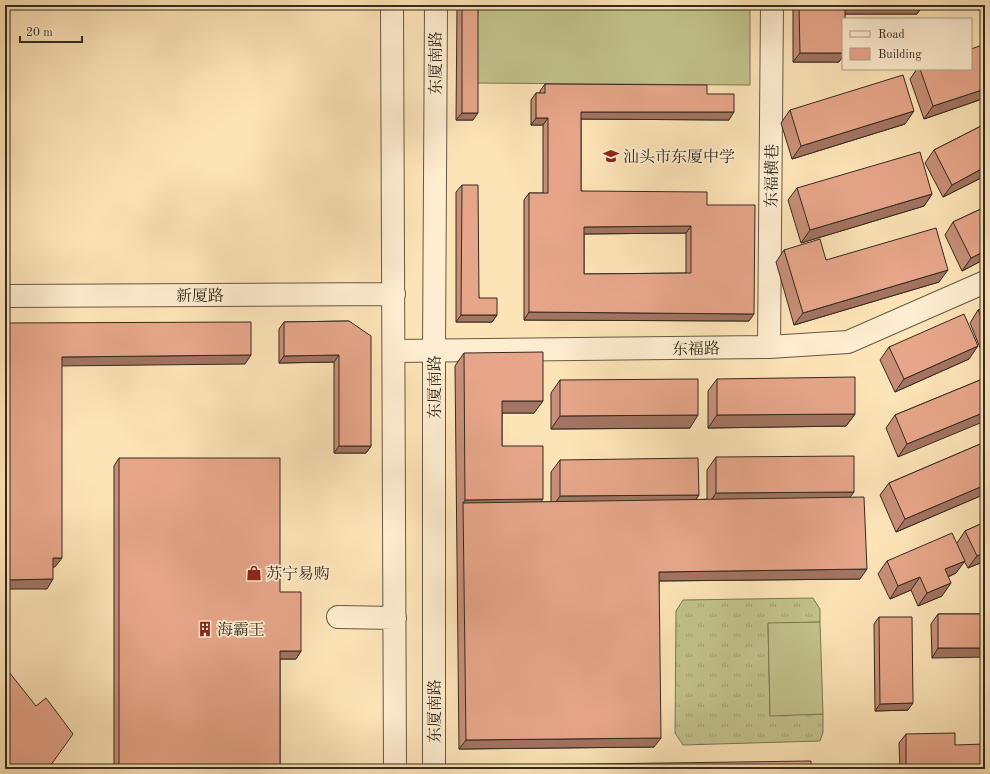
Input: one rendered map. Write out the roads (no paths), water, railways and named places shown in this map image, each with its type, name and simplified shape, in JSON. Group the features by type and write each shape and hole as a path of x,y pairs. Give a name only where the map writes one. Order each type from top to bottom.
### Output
{"street":[{"path":"392,5 395,769"},
{"name":"东厦南路","path":"434,769 436,5"},
{"name":"东福横巷","path":"769,347 772,5"},
{"name":"东福路","path":"394,351 769,347 848,342 985,282"},
{"name":"新厦路","path":"5,296 394,294"},
{"path":"338,617 395,618"}],"place":[{"name":"汕头市东厦中学","path":"611,156"},
{"name":"苏宁易购","path":"254,573"},
{"name":"海霸王","path":"205,629"}]}
